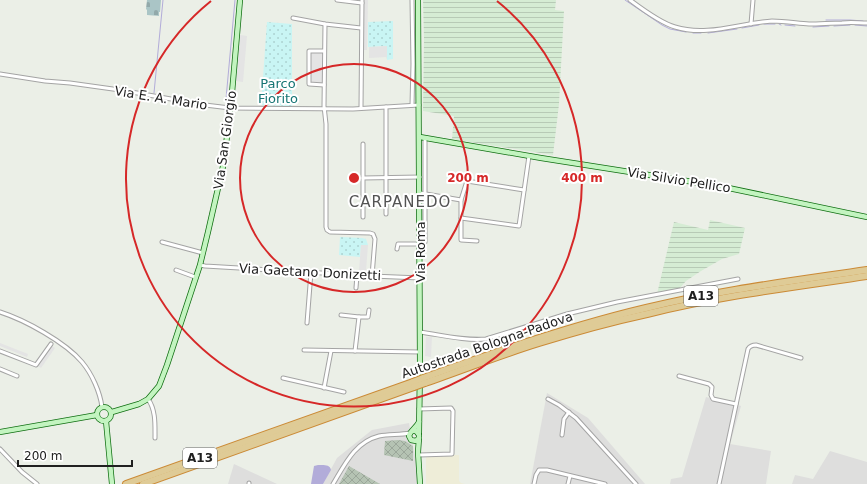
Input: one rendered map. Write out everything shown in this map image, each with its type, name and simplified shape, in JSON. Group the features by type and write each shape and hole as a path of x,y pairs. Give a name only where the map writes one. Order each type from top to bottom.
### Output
{"highway":[{"name":"Autostrada Bologna-Padova","path":"126,484 413,384 538,338 590,322 710,294 867,270"},
{"name":"Autostrada Bologna-Padova","path":"424,380 539,343 648,313 774,290 867,276"},
{"name":"Autostrada Bologna-Padova","path":"143,484 277,436 413,384"}],"street":[{"name":"Via San Giorgio","path":"112,412 139,404 148,399 159,386 200,265 224,162 240,0"},
{"path":"337,0 362,2 361,108"},
{"path":"412,0 412,105"},
{"name":"Via Roma","path":"418,0 419,105 422,138 418,453 420,484"},
{"path":"751,24 753,0"},
{"path":"632,1 665,23 674,27 695,30 718,30 773,21 809,24 867,24"},
{"path":"293,18 325,24 361,28"},
{"path":"325,24 324,85 326,124 326,227 330,232 373,234 375,239 372,276"},
{"path":"324,51 309,51 310,84 324,85"},
{"name":"Via E. A. Mario","path":"0,74 45,82 120,90 230,108 325,109 419,105"},
{"path":"386,106 386,214"},
{"name":"Via Roma","path":"422,138 420,177 426,242"},
{"name":"Via Silvio Pellico","path":"422,138 719,186 867,217"},
{"path":"363,144 363,217"},
{"path":"461,218 519,226 529,156"},
{"path":"363,178 420,177"},
{"path":"477,241 461,240 461,200 467,181 524,190"},
{"path":"422,193 461,200"},
{"path":"162,242 203,253"},
{"path":"397,249 398,244 420,244"},
{"name":"Via Gaetano Donizetti","path":"200,265 420,278"},
{"path":"176,270 195,277"},
{"path":"307,323 311,272"},
{"path":"356,288 357,275"},
{"path":"420,332 476,340 567,314 617,302 738,279"},
{"path":"341,315 368,317 369,310"},
{"path":"0,312 36,327 72,352 82,362 92,377 102,407"},
{"path":"355,351 359,317"},
{"path":"0,351 36,365 51,344"},
{"path":"719,484 748,349 750,346 756,345 801,358"},
{"path":"304,350 420,352"},
{"path":"324,388 330,351"},
{"path":"0,369 17,376"},
{"path":"679,376 709,384 712,387 711,397 713,399 736,404"},
{"path":"283,378 344,392"},
{"path":"148,399 152,406 154,417 155,438"},
{"path":"548,399 569,412 582,424 633,483"},
{"path":"102,407 109,408 112,412 111,417 106,421 100,420 97,415 98,410 102,407"},
{"path":"418,453 452,454 453,411 450,408 419,409"},
{"path":"562,435 564,419 569,412"},
{"path":"0,432 97,415"},
{"name":"Via Roma","path":"411,432 417,426 419,420"},
{"path":"106,421 112,484"},
{"path":"333,484 350,456 368,440 379,436 398,435 416,431 419,436 416,441 398,435"},
{"path":"411,432 409,436 411,440"},
{"name":"Via Roma","path":"411,440 418,453"},
{"path":"0,449 22,472 37,484"},
{"path":"534,484 539,470 547,470 605,484"},
{"path":"568,484 570,476"}],"shaded area":[{"path":"362,0 368,0 367,50 361,50"},
{"path":"423,0 556,0 555,10 564,11 559,104 553,155 452,139 454,116 423,111"},
{"path":"240,35 247,36 243,82 236,81"},
{"path":"387,46 387,57 369,58 369,47"},
{"path":"309,51 324,51 324,85 309,84"},
{"path":"710,220 745,228 739,254 722,259 701,271 686,281 679,289 657,294 674,222 708,230"},
{"path":"361,245 368,245 366,271 359,271"},
{"path":"426,337 432,337 431,357 425,356"},
{"path":"0,343 28,354 27,357 0,346"},
{"path":"52,346 55,348 41,368 38,366"},
{"path":"547,393 588,418 645,484 530,484"},
{"path":"706,397 741,406 730,444 771,451 766,484 670,484 671,479 682,477"},
{"path":"409,423 418,474 418,484 323,484 337,458 372,430"},
{"path":"385,441 405,441 413,446 413,461 384,455"},
{"path":"830,451 867,462 867,484 792,484 795,475 813,479"},
{"path":"426,455 459,455 459,481 465,484 426,484"},
{"path":"234,464 277,484 228,484"},
{"path":"314,466 328,466 331,470 323,484 311,484"},
{"path":"349,466 380,484 339,484"}],"green space":[{"path":"147,0 161,0 159,16 147,15"},
{"path":"393,21 393,59 387,60 386,46 368,47 368,22"},
{"name":"Parco Fiorito","path":"267,22 292,24 292,106 261,105"},
{"path":"340,237 366,239 368,245 361,245 360,257 339,255"}],"waterway":[{"path":"154,93 163,0"},
{"path":"226,99 235,0"},
{"path":"625,0 662,25 670,29 686,32"},
{"path":"826,20 863,21"},
{"path":"764,24 775,24"},
{"path":"742,28 759,25"},
{"path":"785,25 795,26"},
{"path":"834,26 850,25"},
{"path":"855,25 867,26"},
{"path":"813,27 829,26"},
{"path":"708,33 737,29"},
{"path":"693,33 701,33"}],"district":[{"name":"CARPANEDO","path":"400,202"}]}
